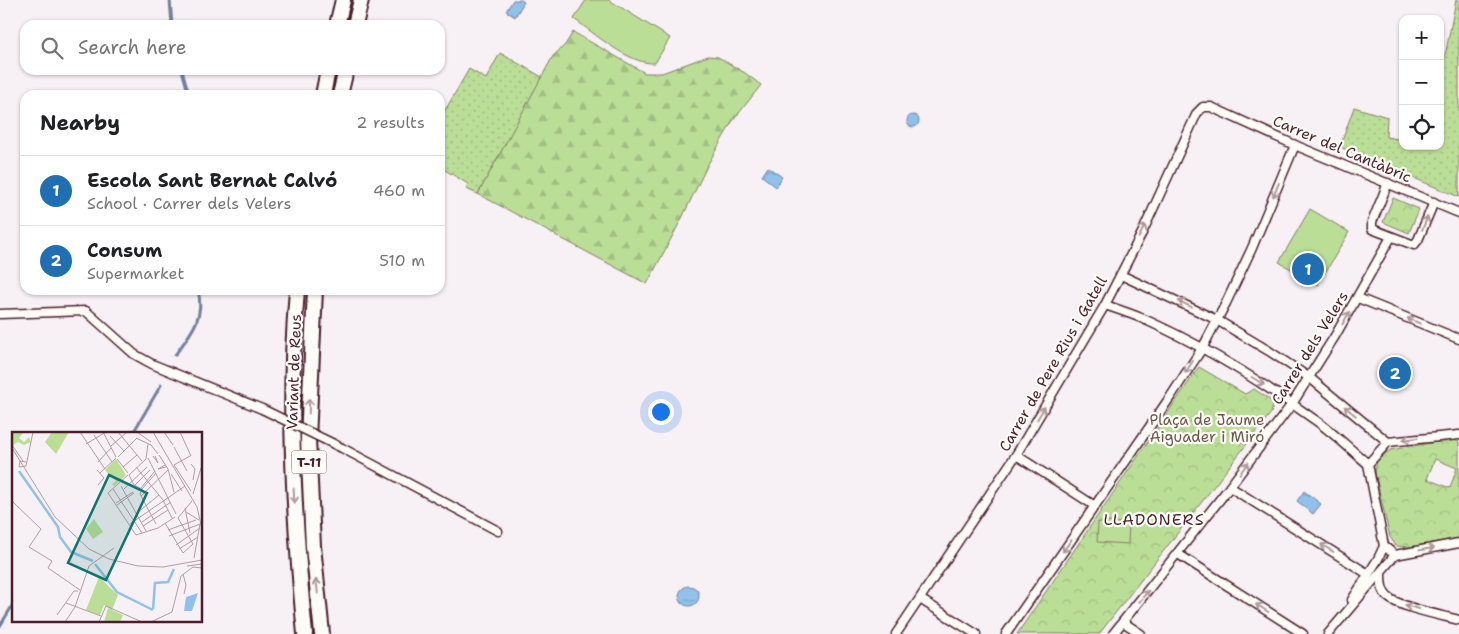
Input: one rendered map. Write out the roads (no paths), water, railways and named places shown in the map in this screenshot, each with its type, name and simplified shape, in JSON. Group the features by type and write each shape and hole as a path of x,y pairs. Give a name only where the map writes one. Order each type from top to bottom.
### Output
{"highway":[{"path":"339,20 343,0"},
{"path":"356,20 361,0"},
{"path":"324,90 327,75"},
{"path":"341,90 345,75"},
{"name":"Variant de Reus","path":"297,295 291,436 297,550 305,634"},
{"name":"Variant de Reus","path":"315,295 308,439 312,546 322,634"}],"street":[{"name":"Carrer de Pere Rius i Gatell","path":"896,634 1016,455 1105,305 1143,231 1197,113 1203,107 1216,109"},
{"name":"Carrer del Cantàbric","path":"1216,109 1295,145 1459,213"},
{"path":"1006,634 1171,396 1201,348 1217,320 1252,248 1295,145"},
{"path":"1388,183 1372,222 1372,229 1391,237 1414,245 1418,240 1434,202"},
{"name":"Carrer dels Velers","path":"1114,634 1230,487 1292,404 1310,378 1358,298 1391,237"},
{"path":"1121,275 1217,320 1269,351 1310,378 1388,442"},
{"path":"1358,298 1459,339"},
{"path":"1105,305 1147,320 1253,378 1320,423 1368,464 1384,546 1395,555"},
{"path":"0,314 86,310 127,348 146,361 262,409 342,448 498,531"},
{"path":"1368,464 1388,442 1459,435"},
{"path":"1016,455 1094,506"},
{"path":"1230,487 1368,574"},
{"path":"1328,634 1395,555 1459,543"},
{"path":"1341,618 1384,546"},
{"path":"1178,554 1303,634"},
{"path":"1380,572 1382,587 1388,597 1398,603 1459,620"},
{"path":"920,599 976,634"},
{"path":"1123,622 1141,634"}],"water":[{"path":"513,0 524,2 515,17 506,11"},
{"path":"911,115 915,115 919,121 915,127 911,127 907,123 907,119"},
{"path":"768,167 782,177 776,187 762,176"},
{"path":"1304,491 1321,504 1313,514 1297,501"},
{"path":"685,586 693,586 699,592 699,600 693,606 685,606 679,600 679,592"}],"waterway":[{"path":"170,0 172,20"},
{"path":"183,75 188,90"},
{"path":"175,355 195,325 200,309 199,295"},
{"path":"134,432 161,385"},
{"path":"0,626 12,606"}],"place":[{"name":"Escola Sant Bernat Calvó","path":"1308,269"},
{"name":"Consum","path":"1395,373"}],"district":[{"name":"LLADONERS","path":"1154,519"}],"park label":[{"name":"Plaça de Jaume Aiguader i Miró","path":"1207,428"}]}
